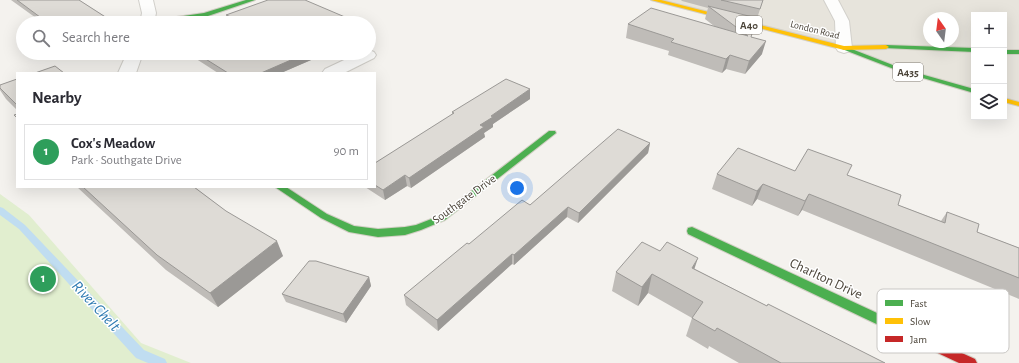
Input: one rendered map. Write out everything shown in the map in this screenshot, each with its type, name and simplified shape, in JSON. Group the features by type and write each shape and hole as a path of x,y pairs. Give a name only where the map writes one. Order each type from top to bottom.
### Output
{"main road":[{"path":"192,16 205,14 252,0"},
{"name":"London Road","path":"654,0 844,48 891,47 971,50"},
{"name":"A435","path":"844,48 901,70 971,90"},
{"path":"1007,52 1019,52"},
{"path":"1007,101 1019,104"},
{"name":"Southgate Drive","path":"282,188 338,224 351,229 367,233 399,233 429,224 442,218 552,133"},
{"name":"Charlton Drive","path":"692,231 877,319"},
{"name":"Charlton Drive","path":"950,353 971,363"}],"street":[{"path":"146,0 149,16"},
{"path":"831,0 842,21 844,48"},
{"path":"127,72 132,60"},
{"path":"333,72 358,60"}],"shaded area":[{"path":"654,0 1019,0 1019,104 1007,101 1007,12 971,12 971,90 844,48"}],"green space":[{"path":"0,194 29,215 141,343 191,363 0,363"}],"building":[{"path":"17,0 79,0 104,16 39,16"},
{"path":"268,0 305,0 343,16 228,16 226,15"},
{"path":"721,0 763,0 760,9"},
{"path":"708,6 757,18 751,37 766,41 749,61 730,55 726,59 671,42 674,39 628,24 651,8 748,36"},
{"path":"207,60 291,60 263,72 226,72"},
{"path":"55,66 63,72 38,72"},
{"path":"16,79 16,104 0,88 0,85"},
{"path":"506,79 530,89 480,125 484,127 409,178 405,175 383,190 376,186 376,162 454,113 452,112"},
{"path":"618,129 650,143 579,213 568,207 437,320 404,295 522,200 530,205"},
{"path":"738,148 795,171 808,149 852,165 847,175 901,195 898,205 945,223 947,212 979,224 977,232 1019,248 1019,278 809,194 805,201 763,184 757,191 717,174"},
{"path":"84,188 195,188 226,211 277,241 210,293 157,255"},
{"path":"642,242 660,251 667,242 698,258 692,268 767,306 768,304 885,363 781,363 717,328 715,331 692,318 703,302 652,274 642,287 616,272"},
{"path":"309,261 316,261 369,277 343,314 282,294"}],"waterway":[{"name":"River Chelt","path":"0,210 22,227 140,354 161,363"}],"traffic: fast":[{"path":"198,16 252,0"},
{"path":"886,47 971,50"},
{"path":"844,48 901,70 971,90"},
{"path":"1007,52 1019,52"},
{"path":"282,188 324,216 352,229 378,233 405,231 418,228 442,218 552,133"},
{"path":"692,231 877,319"}],"traffic: slow":[{"path":"654,0 844,48 886,47"},
{"path":"1007,101 1019,104"}],"traffic: jam":[{"path":"950,353 971,363"}],"place":[{"name":"Cox's Meadow","path":"43,279"}]}
